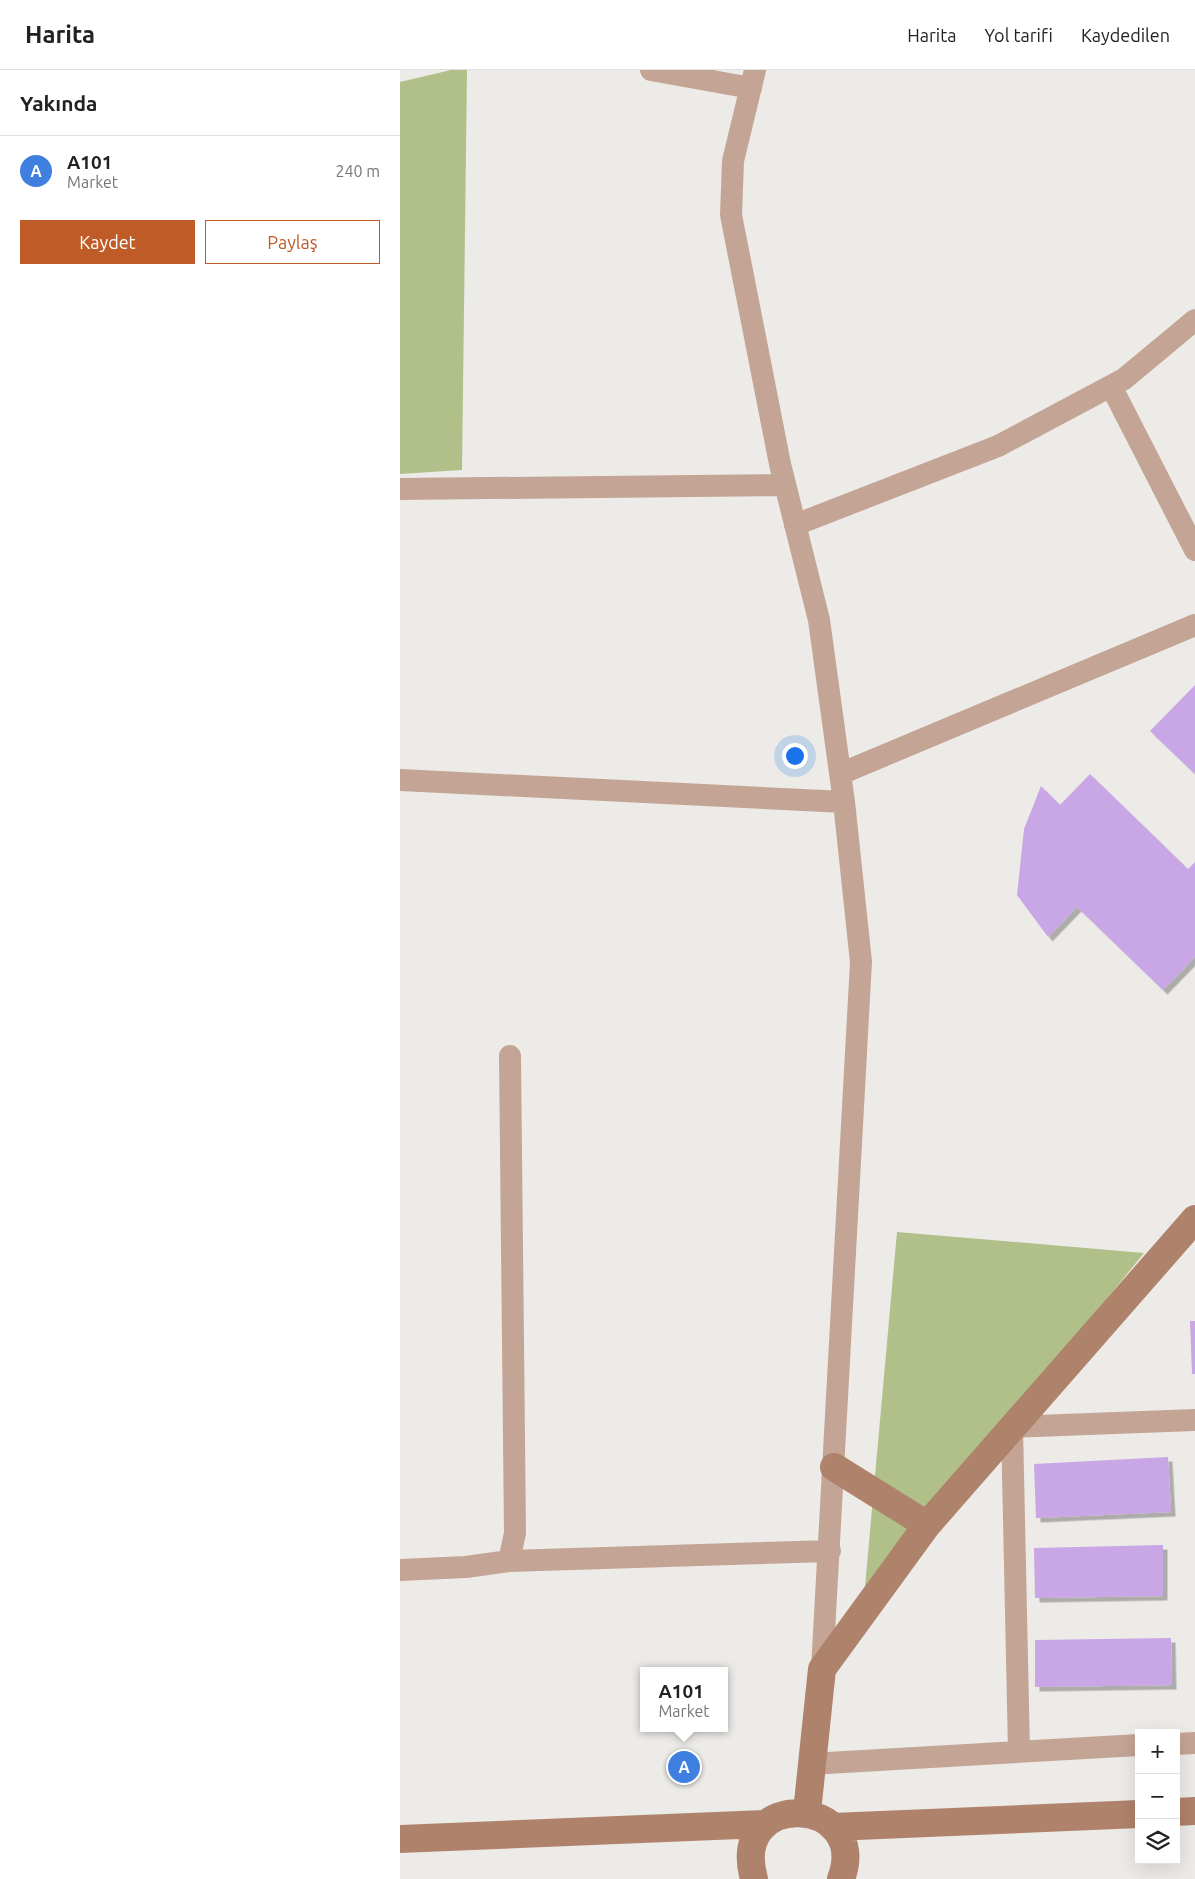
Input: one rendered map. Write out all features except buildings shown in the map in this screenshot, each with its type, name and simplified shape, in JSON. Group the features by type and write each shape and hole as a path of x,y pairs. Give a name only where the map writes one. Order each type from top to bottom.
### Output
{"main road":[{"path":"807,1812 810,1764 822,1669 927,1525 1195,1219"},
{"path":"834,1467 927,1525"},
{"path":"1180,1812 1195,1811"},
{"path":"754,1879 750,1865 751,1850 756,1836 765,1824 778,1816 792,1812 807,1812 821,1818 833,1827 841,1839 845,1854 845,1868 841,1879"},
{"path":"833,1827 1135,1814"},
{"path":"400,1839 765,1824"}],"street":[{"path":"652,70 753,79 739,127 733,161 732,215 785,485 819,620 844,802 861,962 822,1669"},
{"path":"795,525 998,446 1124,379 1195,320"},
{"path":"1111,386 1195,550"},
{"path":"400,489 785,485"},
{"path":"840,774 1195,625"},
{"path":"400,780 844,802"},
{"path":"509,1561 515,1533 510,1056"},
{"path":"1018,1751 1012,1427 1195,1420"},
{"path":"400,1570 509,1561 830,1551"},
{"path":"1180,1744 1195,1743"},
{"path":"810,1764 1135,1745"}],"green space":[{"path":"451,70 467,70 462,470 400,474 400,82"},
{"path":"897,1232 1144,1253 864,1598"}],"place":[{"name":"A101","path":"684,1767"}]}
